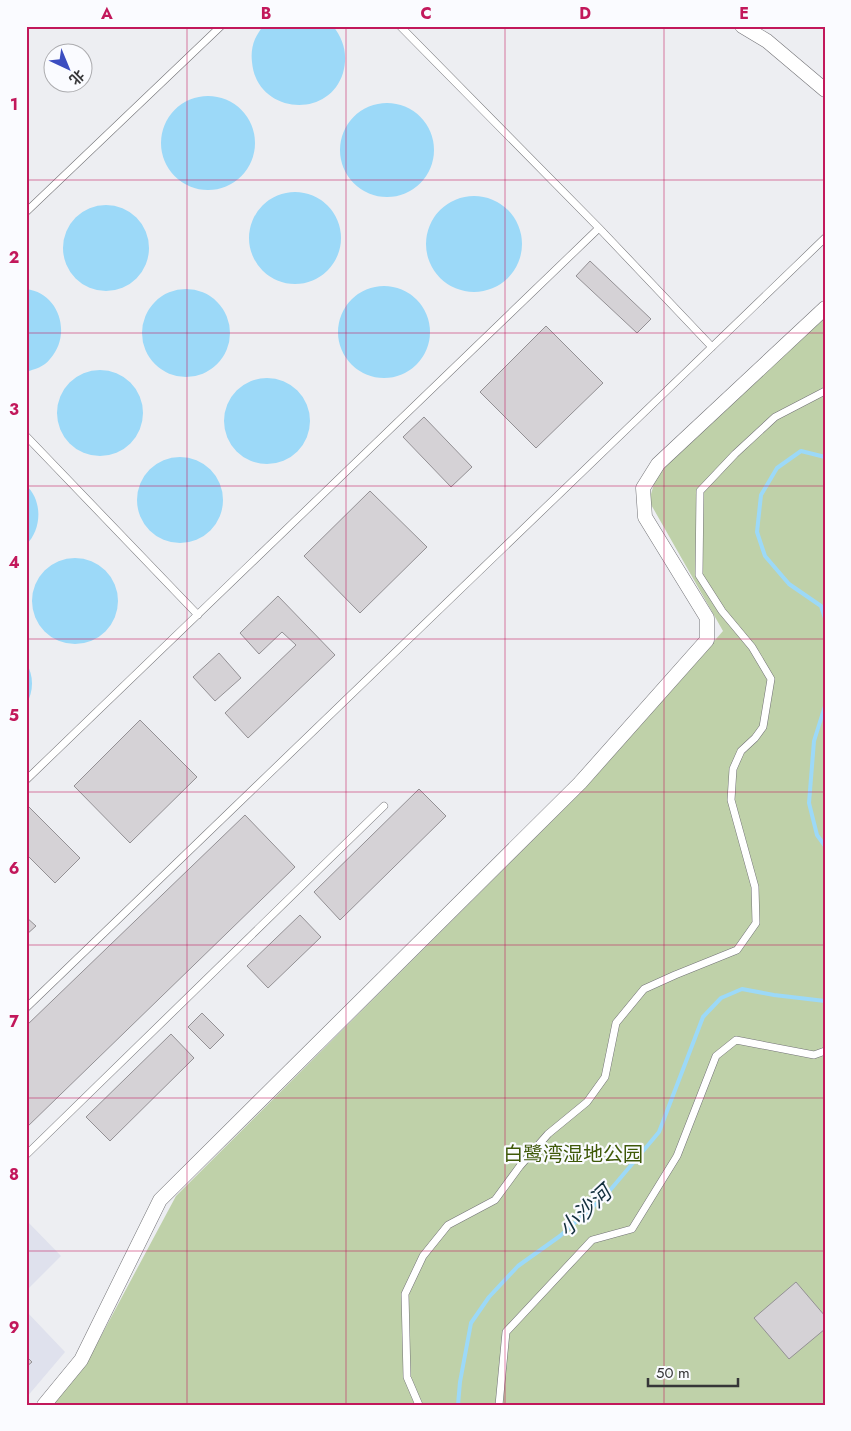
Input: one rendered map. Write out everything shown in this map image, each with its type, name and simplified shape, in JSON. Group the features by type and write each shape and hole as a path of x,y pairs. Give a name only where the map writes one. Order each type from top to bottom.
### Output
{"street":[{"path":"742,26 768,41 825,90"},
{"path":"44,1405 81,1360 160,1200 580,783 707,640 707,618 645,517 643,488 658,464 825,308"}],"lane":[{"path":"26,212 221,26"},
{"path":"400,26 599,228 712,347"},
{"path":"26,780 599,228"},
{"path":"26,1008 825,238"},
{"path":"419,1405 407,1377 405,1294 423,1256 448,1225 495,1200 520,1166 548,1134 587,1102 605,1077 616,1023 644,989 737,950 756,923 755,887 731,800 733,769 741,752 763,727 771,679 752,647 722,610 699,575 700,491 735,454 775,417 825,390"},
{"path":"26,436 198,615"},
{"path":"26,1155 384,806"},
{"path":"499,1405 506,1332 592,1240 632,1229 678,1156 716,1056 736,1040 814,1055 825,1051"}],"shaded area":[{"path":"26,1220 61,1256 26,1291"},
{"path":"26,1311 65,1352 26,1398"}],"green space":[{"name":"白鹭湾湿地公园","path":"825,317 825,1405 51,1405 85,1366 176,1196 585,788 723,631 649,501 658,470"}],"water":[{"path":"263,26 333,26 340,37 345,54 343,73 335,88 323,99 309,104 293,105 279,101 266,92 256,79 252,62 254,42"},
{"path":"208,96 226,100 241,110 251,125 255,143 251,161 241,176 226,186 208,190 190,186 175,176 165,161 161,143 165,125 175,110 190,100"},
{"path":"387,103 405,107 420,117 430,132 434,150 430,168 420,183 405,193 387,197 369,193 354,183 344,168 340,150 344,132 354,117 369,107"},
{"path":"295,192 304,193 321,200 333,212 340,229 340,247 333,264 321,276 304,283 295,284 286,283 269,276 257,264 250,247 249,238 250,229 257,212 269,200 286,193"},
{"path":"474,196 492,200 508,210 518,226 522,244 518,262 508,278 492,288 474,292 456,288 440,278 430,262 426,244 430,226 440,210 456,200"},
{"path":"106,205 122,208 130,212 142,224 146,232 149,248 146,264 142,272 130,284 122,288 106,291 90,288 82,284 70,272 66,264 63,248 66,232 70,224 82,212 90,208"},
{"path":"384,286 401,290 416,300 426,315 430,332 426,349 416,364 401,374 384,378 367,374 352,364 342,349 338,332 342,315 352,300 367,290"},
{"path":"26,289 38,292 47,298 59,316 61,327 57,349 48,362 26,372"},
{"path":"186,289 203,293 217,302 226,316 230,333 226,350 217,364 203,373 186,377 169,373 155,364 146,350 142,333 146,316 155,302 169,293"},
{"path":"100,370 124,377 136,389 143,413 136,437 124,449 100,456 76,449 64,437 57,413 64,389 76,377"},
{"path":"259,378 275,378 284,381 298,390 307,404 310,421 307,438 298,452 284,461 275,464 259,464 243,457 231,445 224,429 224,413 231,397 243,385"},
{"path":"180,457 197,460 211,469 220,483 223,500 220,517 211,531 197,540 180,543 163,540 149,531 140,517 137,500 140,483 149,469 163,460"},
{"path":"26,485 32,492 38,507 38,523 26,545"},
{"path":"75,558 91,561 99,565 111,577 115,585 118,601 115,617 111,625 99,637 91,641 75,644 59,641 51,637 39,625 35,617 32,601 35,585 39,577 51,565 59,561"},
{"path":"26,662 32,684 26,705"}],"building":[{"path":"590,261 651,319 637,333 576,276"},
{"path":"546,326 603,383 536,448 480,392"},
{"path":"424,417 472,467 451,487 403,437"},
{"path":"370,491 427,547 360,613 304,556"},
{"path":"278,596 335,655 248,738 225,713 296,645 282,632 259,654 240,633"},
{"path":"219,653 241,678 215,701 193,677"},
{"path":"140,720 197,777 130,843 74,786"},
{"path":"419,789 446,816 340,920 314,892"},
{"path":"26,804 80,858 55,883 26,854"},
{"path":"245,815 295,867 26,1128 26,1026"},
{"path":"300,915 321,937 268,988 247,966"},
{"path":"26,917 36,926 26,935"},
{"path":"202,1013 224,1035 210,1049 188,1027"},
{"path":"171,1034 194,1058 110,1141 86,1117"},
{"path":"796,1282 825,1316 825,1329 789,1359 754,1318"},
{"path":"26,1356 32,1362 26,1367"}],"waterway":[{"name":"小沙河","path":"825,457 801,451 777,468 761,495 757,532 765,556 789,584 821,606 825,618"},
{"name":"小沙河","path":"825,706 814,741 809,803 817,835 825,846"},
{"name":"小沙河","path":"458,1405 460,1382 471,1323 489,1297 518,1266 560,1236 606,1195 659,1132 703,1017 721,998 742,989 825,1001"}]}
